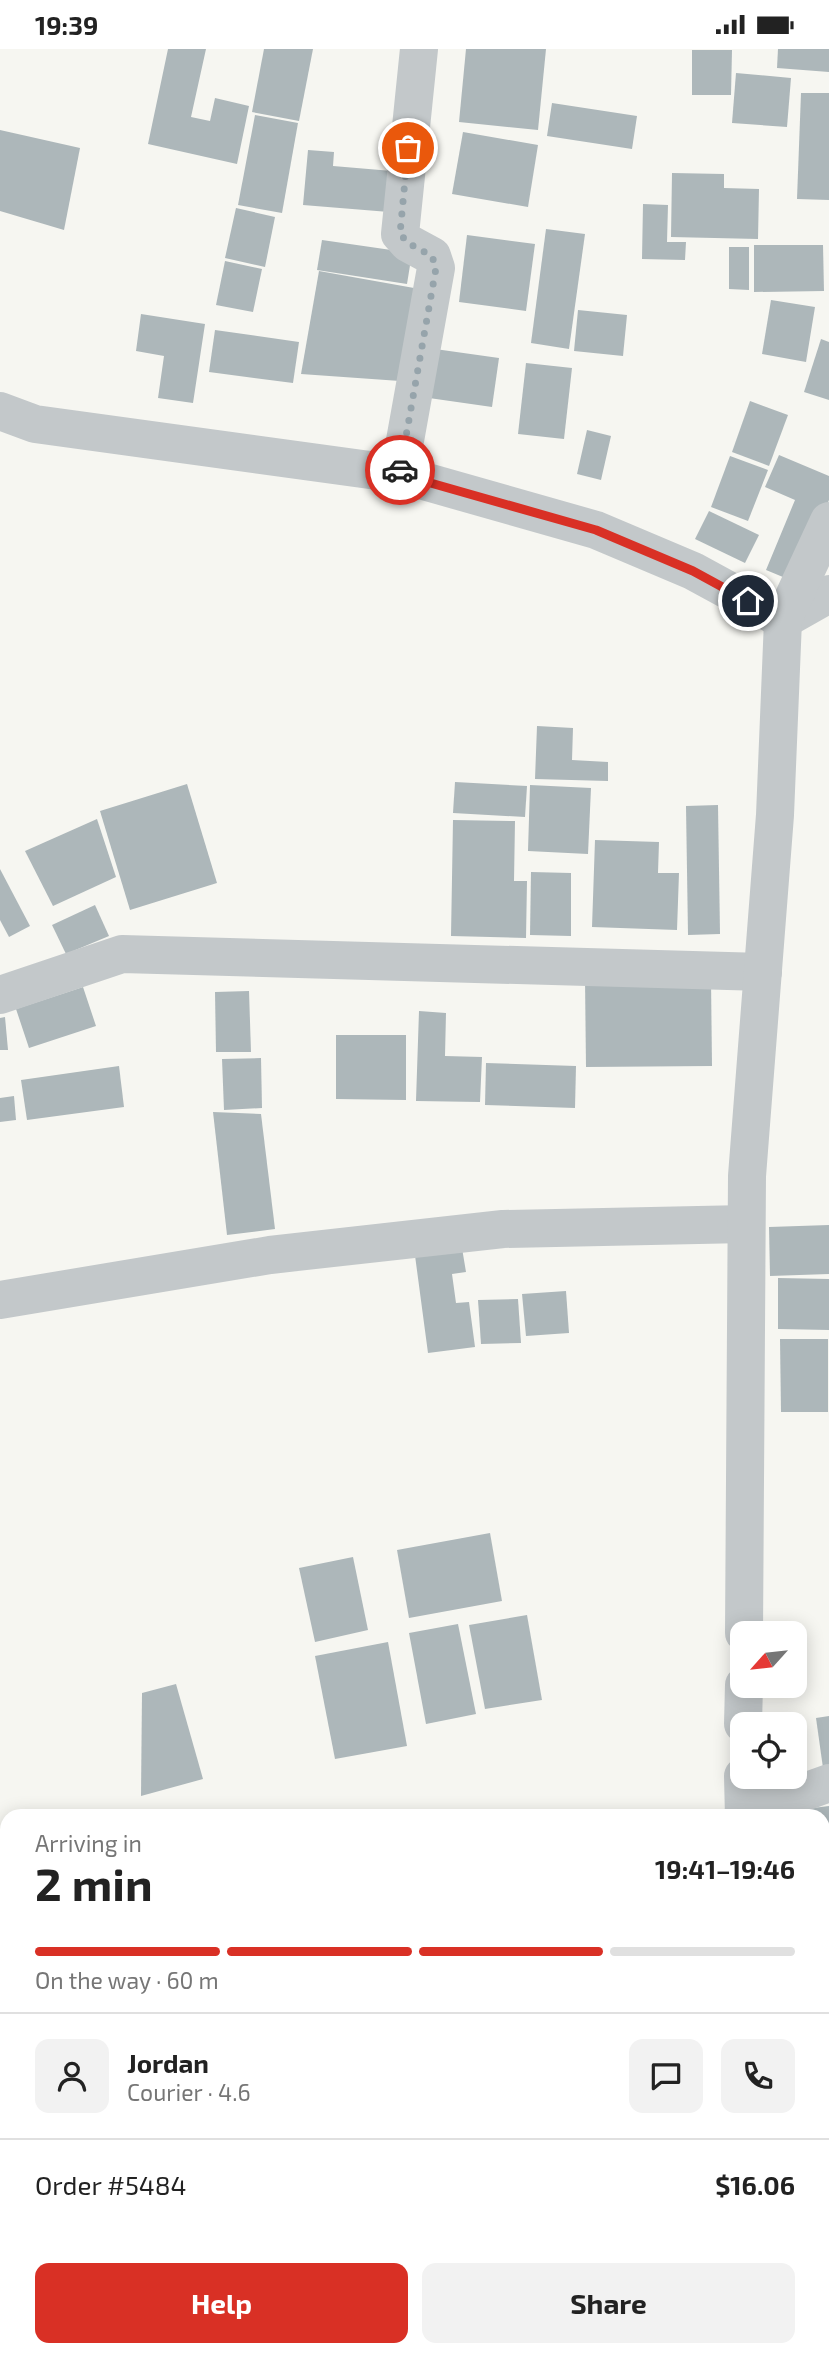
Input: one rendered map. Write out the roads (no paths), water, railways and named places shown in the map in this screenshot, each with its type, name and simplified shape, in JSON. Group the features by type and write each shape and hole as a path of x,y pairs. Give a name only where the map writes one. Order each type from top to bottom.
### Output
{"street":[{"path":"399,474 436,268 432,256 408,243 400,234 419,49"},
{"path":"0,411 35,424 399,474 596,530 693,571 783,620"},
{"path":"744,1621 747,1176 775,815 783,620 829,521"},
{"path":"783,620 829,594"},
{"path":"0,995 122,954 763,972"},
{"path":"0,1300 270,1255 503,1229 746,1224"},
{"path":"759,1809 829,1783"},
{"path":"743,1789 743,1809"}]}
